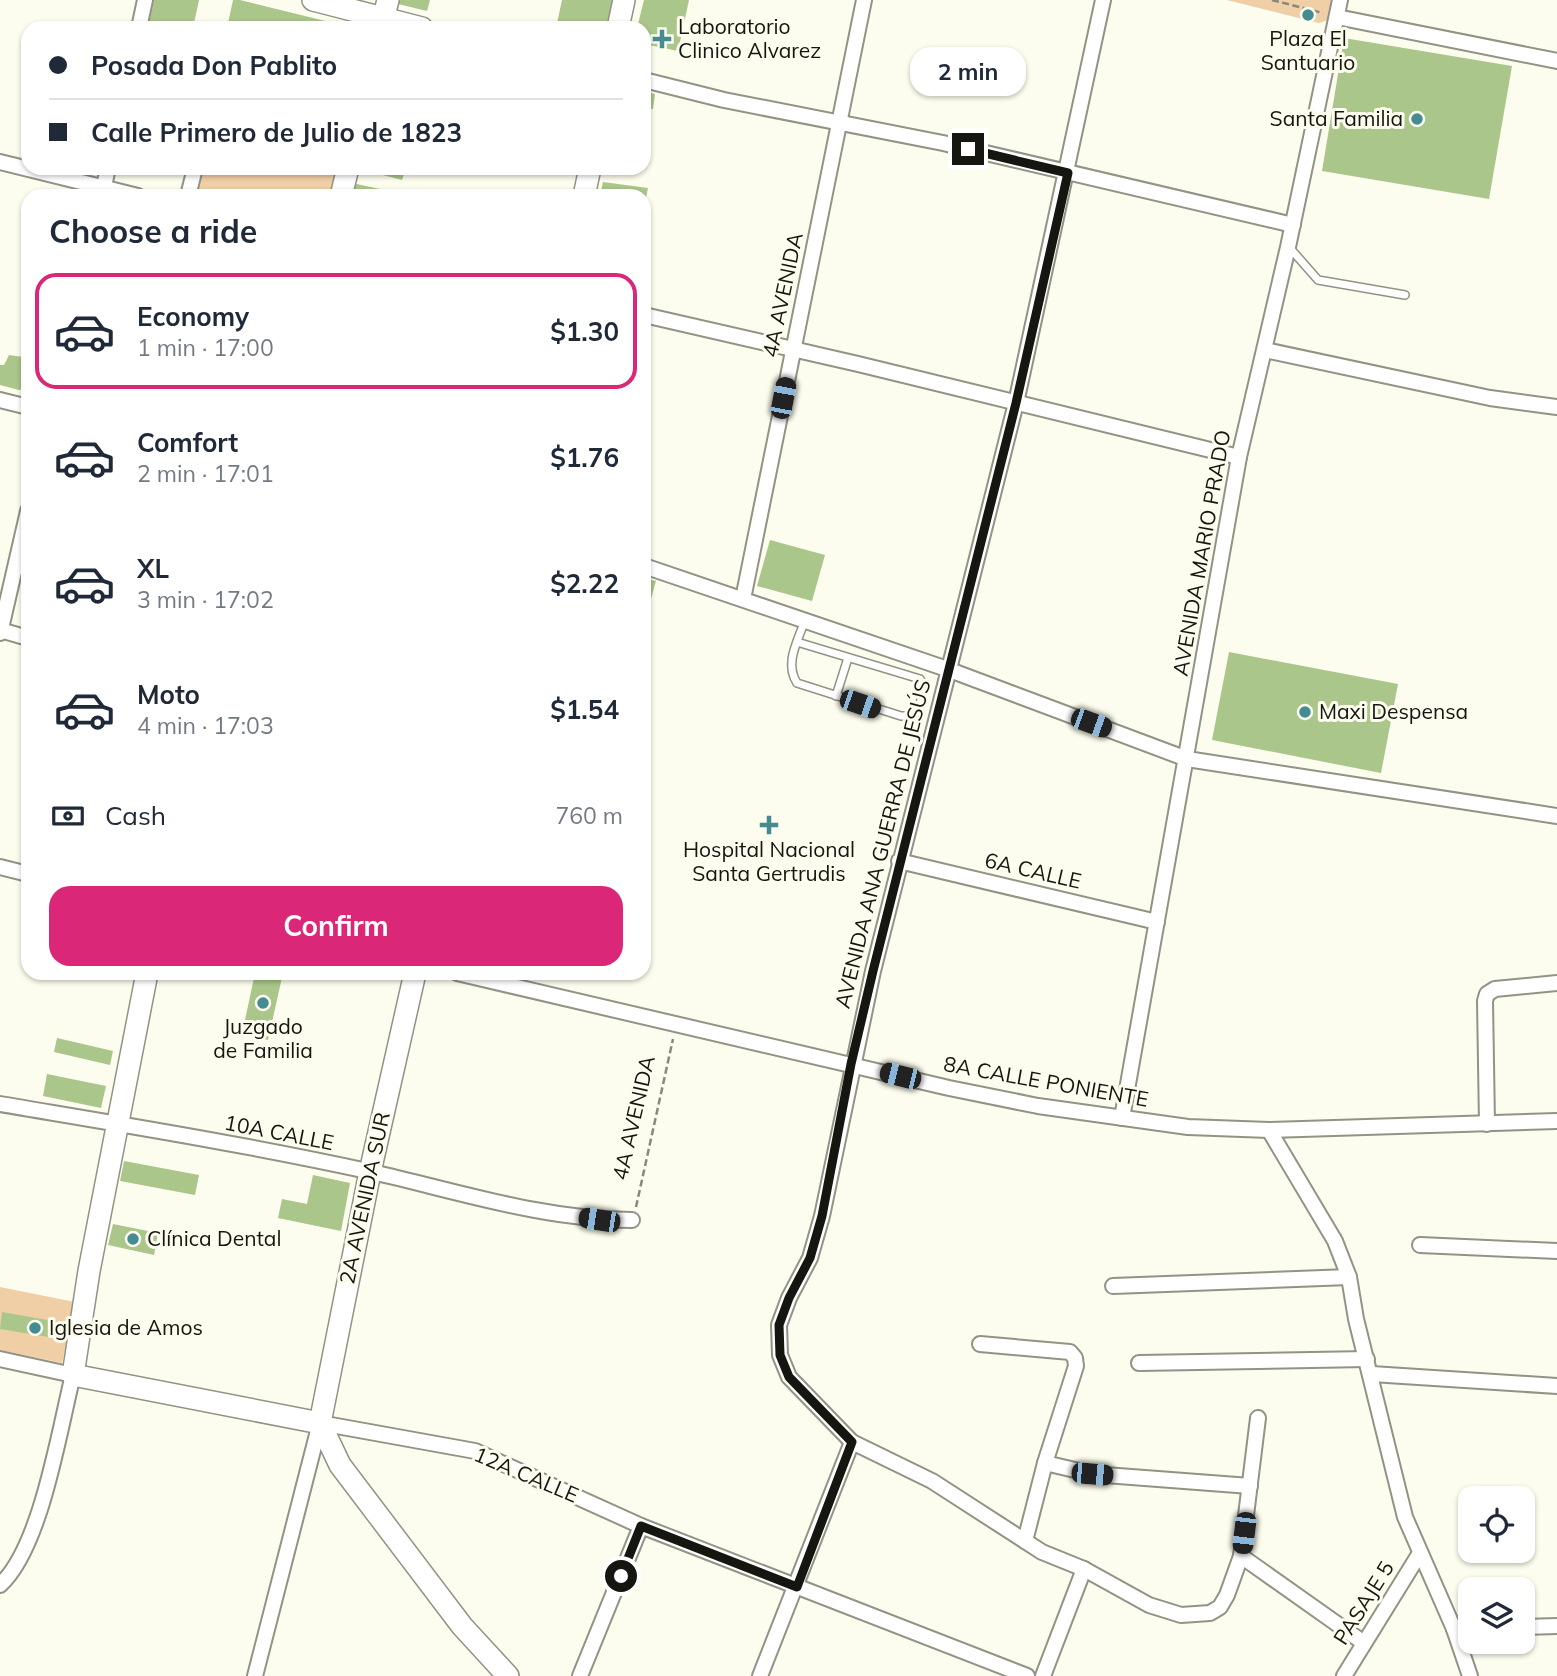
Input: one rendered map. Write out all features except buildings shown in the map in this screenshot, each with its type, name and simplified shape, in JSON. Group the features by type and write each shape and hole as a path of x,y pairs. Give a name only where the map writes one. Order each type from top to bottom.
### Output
{"main road":[{"path":"313,0 384,16"},
{"path":"620,21 624,0"},
{"path":"73,1375 117,1124 146,980"},
{"name":"2A AVENIDA SUR","path":"320,1423 370,1172 413,980"},
{"name":"12A CALLE","path":"73,1375 320,1423"},
{"path":"320,1423 340,1465 462,1626 508,1676"}],"street":[{"path":"140,21 145,0"},
{"name":"4A AVENIDA","path":"743,599 864,0"},
{"name":"AVENIDA ANA GUERRA DE JESÚS","path":"1103,0 1068,173 1016,403 899,861 851,1064 822,1216 810,1258 789,1298 779,1325 780,1355 789,1377 852,1442 932,1481 1042,1552 1084,1569 1165,1612 1181,1615 1210,1613 1220,1607 1241,1556"},
{"name":"AVENIDA MARIO PRADO","path":"1122,1118 1239,457 1293,225 1340,0"},
{"path":"1337,17 1557,61"},
{"path":"651,82 943,144 1293,225"},
{"path":"0,162 21,168"},
{"path":"45,175 93,189"},
{"path":"651,317 793,348 1239,457"},
{"path":"1265,350 1490,398 1557,407"},
{"path":"0,400 21,405"},
{"path":"21,540 0,631 21,636"},
{"path":"651,568 947,669 1187,759 1557,816"},
{"name":"6A CALLE","path":"899,861 1157,922"},
{"path":"0,867 21,872"},
{"name":"8A CALLE PONIENTE","path":"486,980 1026,1104 1122,1118 1188,1126 1269,1130 1557,1121"},
{"path":"1487,1124 1487,994 1495,989 1557,983"},
{"name":"10A CALLE","path":"0,1104 370,1172 517,1207 599,1220 632,1220"},
{"path":"1269,1130 1335,1241 1349,1277 1356,1320 1372,1374 1405,1517 1454,1629 1470,1676"},
{"path":"1420,1245 1557,1251"},
{"path":"1113,1286 1349,1277"},
{"path":"980,1344 1070,1352 1075,1358 1076,1366 1045,1463 1025,1541"},
{"name":"12A CALLE","path":"0,1359 73,1375"},
{"path":"1139,1363 1367,1359"},
{"path":"1372,1374 1557,1386"},
{"path":"0,1585 9,1577 28,1546 73,1375"},
{"path":"1258,1418 1241,1556 1364,1643"},
{"path":"255,1676 320,1423"},
{"name":"12A CALLE","path":"320,1423 475,1451 641,1526 1027,1676"},
{"path":"760,1676 852,1442"},
{"path":"1045,1463 1092,1474 1250,1486"},
{"path":"580,1676 641,1526"},
{"name":"PASAJE 5","path":"1343,1676 1420,1553"},
{"path":"1043,1676 1084,1569"},
{"path":"1535,1627 1557,1626"}],"lane":[{"path":"1288,247 1318,280 1405,295"},
{"path":"797,642 920,679 923,684 920,706 909,716 901,716 797,683 790,670 797,642 805,620"},
{"path":"836,696 848,658"}],"path":[{"path":"1272,0 1337,17"},
{"name":"4A AVENIDA","path":"632,1220 676,1025"}],"shaded area":[{"path":"1227,0 1335,0 1333,9 1557,54 1557,67 1328,20 1319,23"},
{"path":"200,175 338,175 336,189 196,189"},
{"path":"0,1287 75,1302 62,1363 0,1350"}],"place":[{"name":"Plaza El Santuario","path":"1308,15"},
{"name":"Laboratorio Clinico Alvarez","path":"662,39"},
{"name":"Santa Familia","path":"1417,119"},
{"name":"Maxi Despensa","path":"1305,712"},
{"name":"Hospital Nacional Santa Gertrudis","path":"769,825"},
{"name":"Juzgado de Familia","path":"263,1003"},
{"name":"Clínica Dental","path":"133,1239"},
{"name":"Iglesia de Amos","path":"35,1328"}],"route":[{"path":"621,1576 641,1526 797,1587 852,1442 789,1377 780,1355 779,1325 789,1298 810,1258 822,1216 851,1064 947,669 1016,403 1068,173 968,149"}]}
